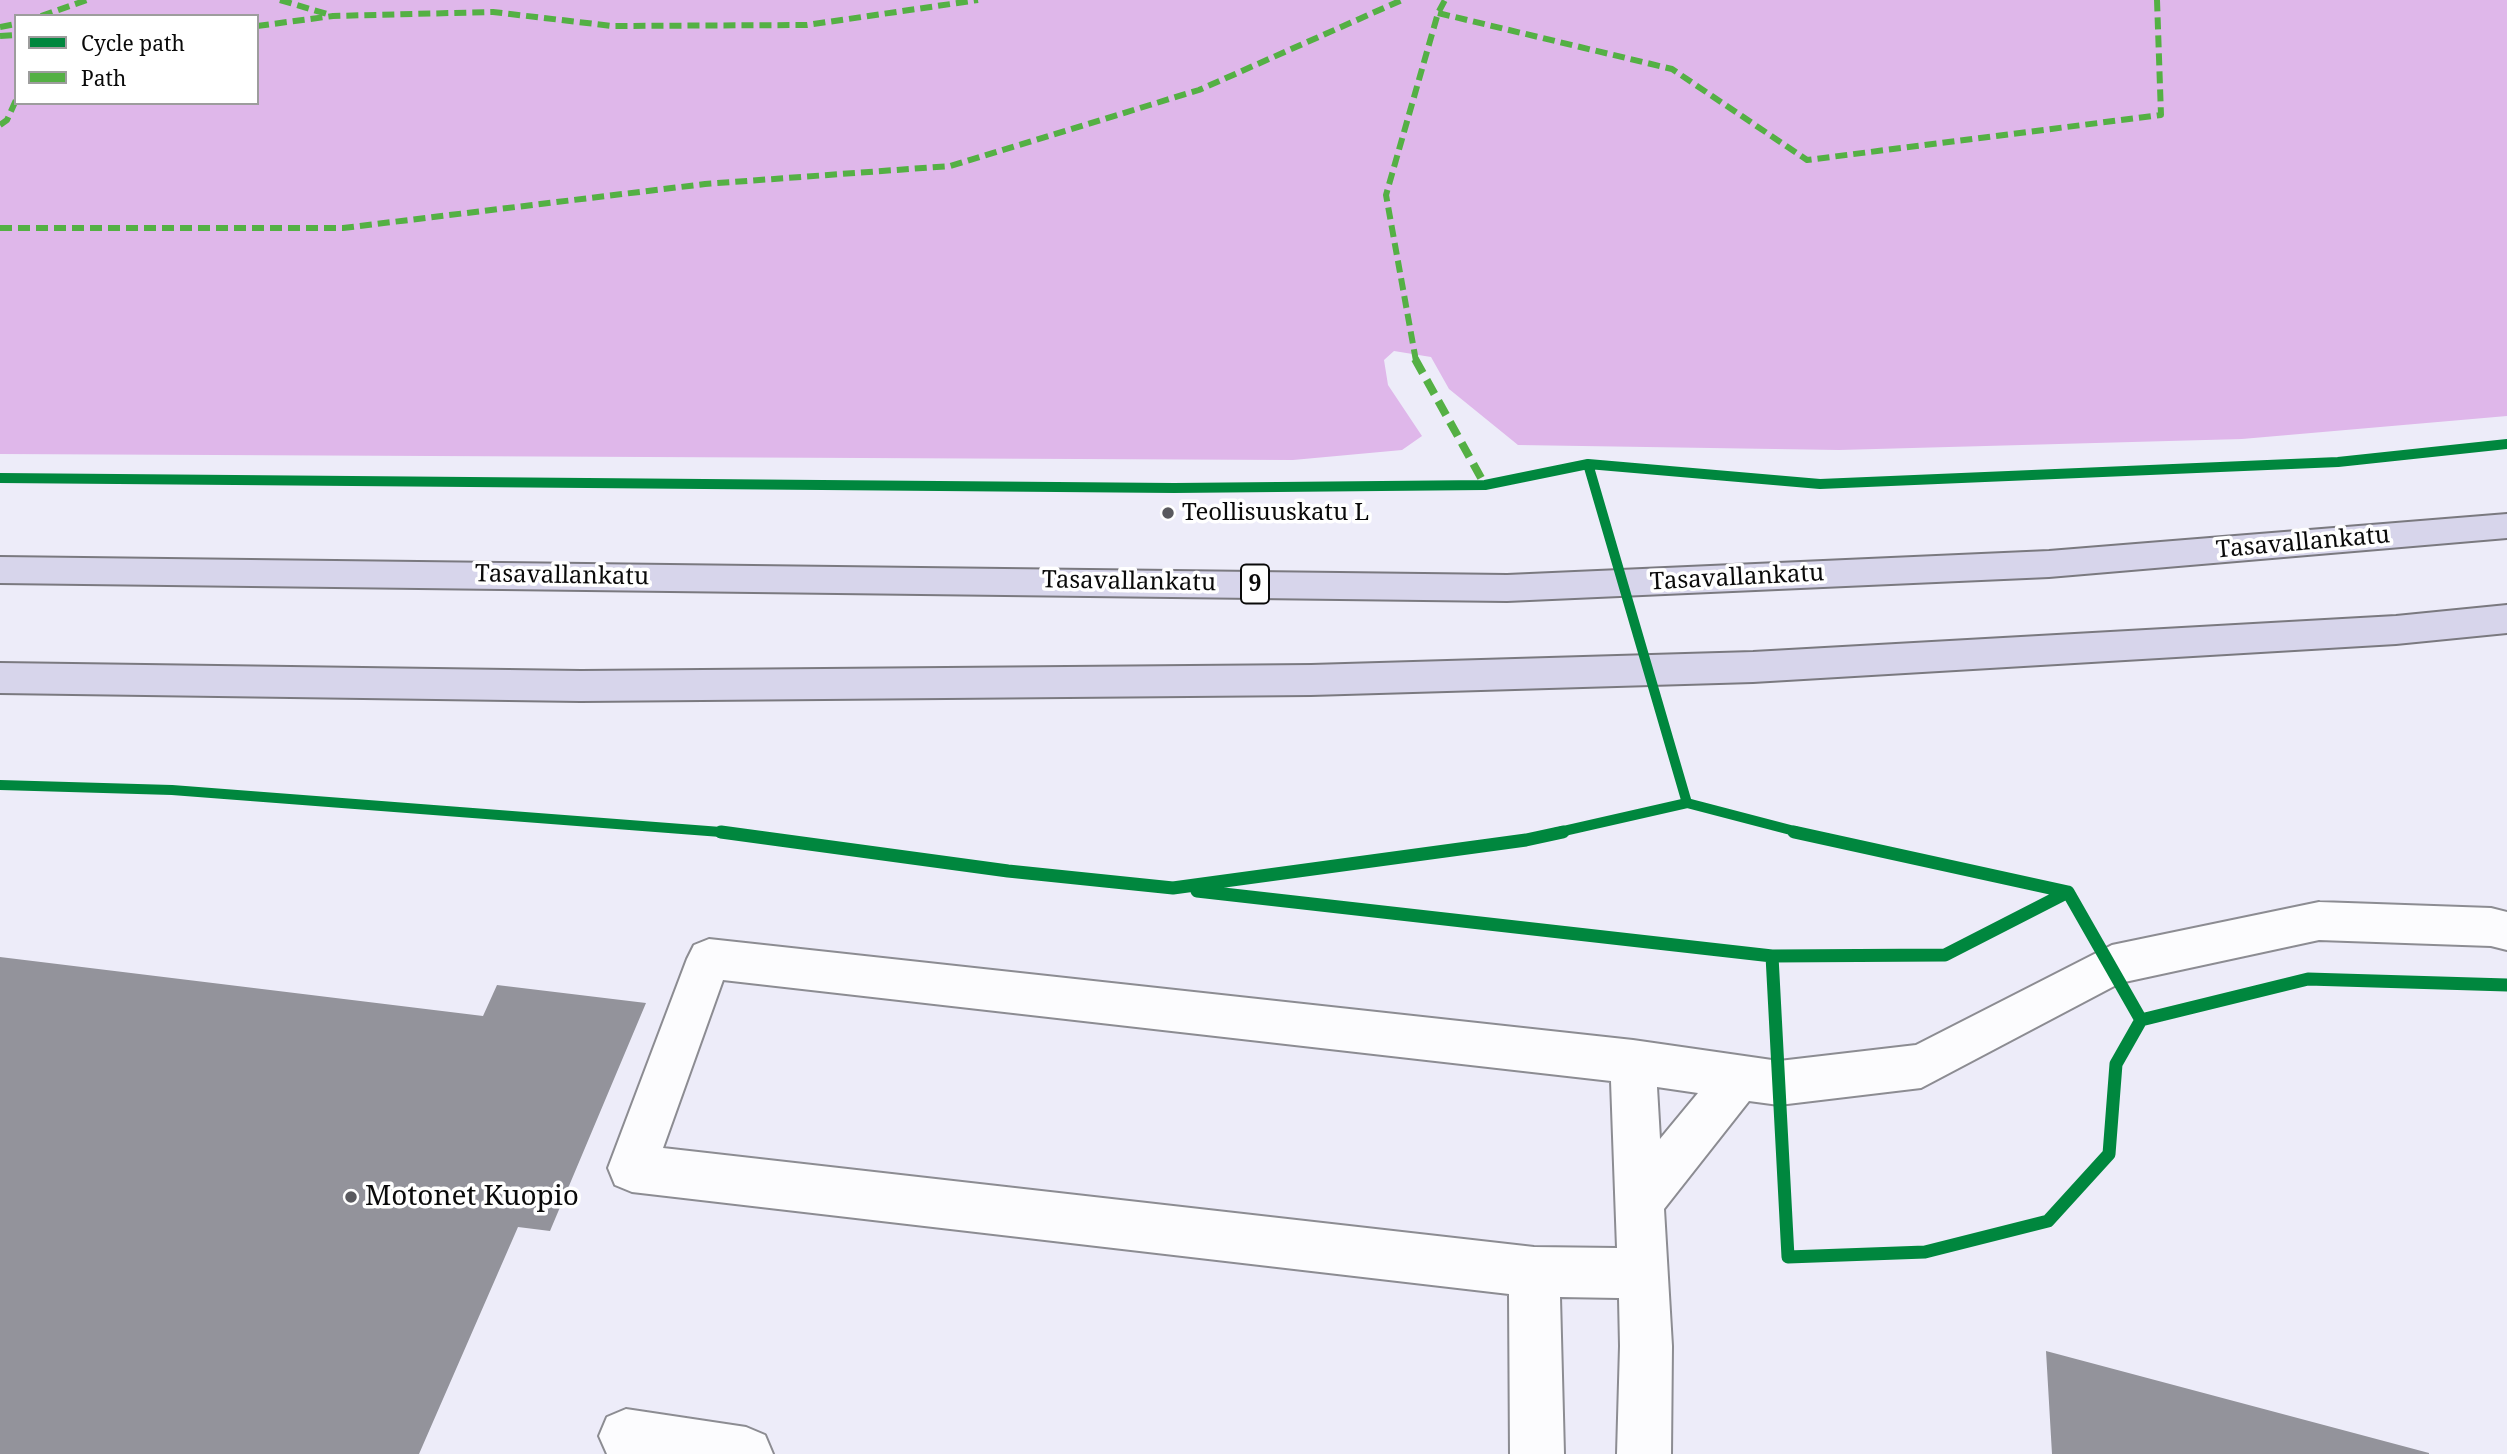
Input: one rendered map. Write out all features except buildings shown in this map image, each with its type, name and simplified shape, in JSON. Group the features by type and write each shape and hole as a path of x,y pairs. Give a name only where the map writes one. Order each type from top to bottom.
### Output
{"main road":[{"name":"Tasavallankatu","path":"0,570 1507,588 2049,564 2507,526"},
{"path":"0,678 581,687 1311,680 1753,667 2396,630 2507,619"}],"street":[{"path":"1643,1273 1534,1272 632,1168 709,959 1633,1062 1759,1081 1921,1066 2112,965 2319,920 2490,927 2507,931"},
{"path":"1633,1062 1646,1346 1644,1454"},
{"path":"1640,1201 1759,1081"},
{"path":"1534,1272 1536,1454"},
{"path":"626,1436 746,1454"}],"shaded area":[{"path":"0,0 2507,0 2507,416 2242,439 1839,450 1518,445 1449,389 1431,357 1394,351 1384,360 1388,385 1422,436 1402,450 1293,460 0,454"}],"marked path":[{"path":"47,14 87,0"},
{"path":"280,0 327,14"},
{"path":"259,26 333,16 493,12 612,26 807,25 978,0"},
{"path":"0,228 343,228 705,184 950,166 1199,90 1402,0"},
{"path":"1445,0 1438,13 1386,195 1413,356 1485,485"},
{"path":"1438,13 1672,69 1807,160 2161,115 2157,0"},
{"path":"0,27 14,24"},
{"path":"0,36 14,35"},
{"path":"0,125 7,120 14,104"}],"cycle path":[{"path":"0,478 1174,488 1485,485 1588,464 1820,484 2338,462 2507,444"},
{"path":"1588,464 1687,803"},
{"path":"0,785 172,790 717,831 1008,871 1173,888 1526,840 1687,803 1773,827 2068,892 2141,1020 2116,1064 2109,1154 2048,1221 1925,1252 1788,1257 1772,956"},
{"path":"1197,891 1772,956 1945,955 2068,892"},
{"path":"2141,1020 2308,979 2507,985"}],"place":[{"name":"Teollisuuskatu L","path":"1168,513"},
{"name":"Motonet Kuopio","path":"351,1197"}]}
